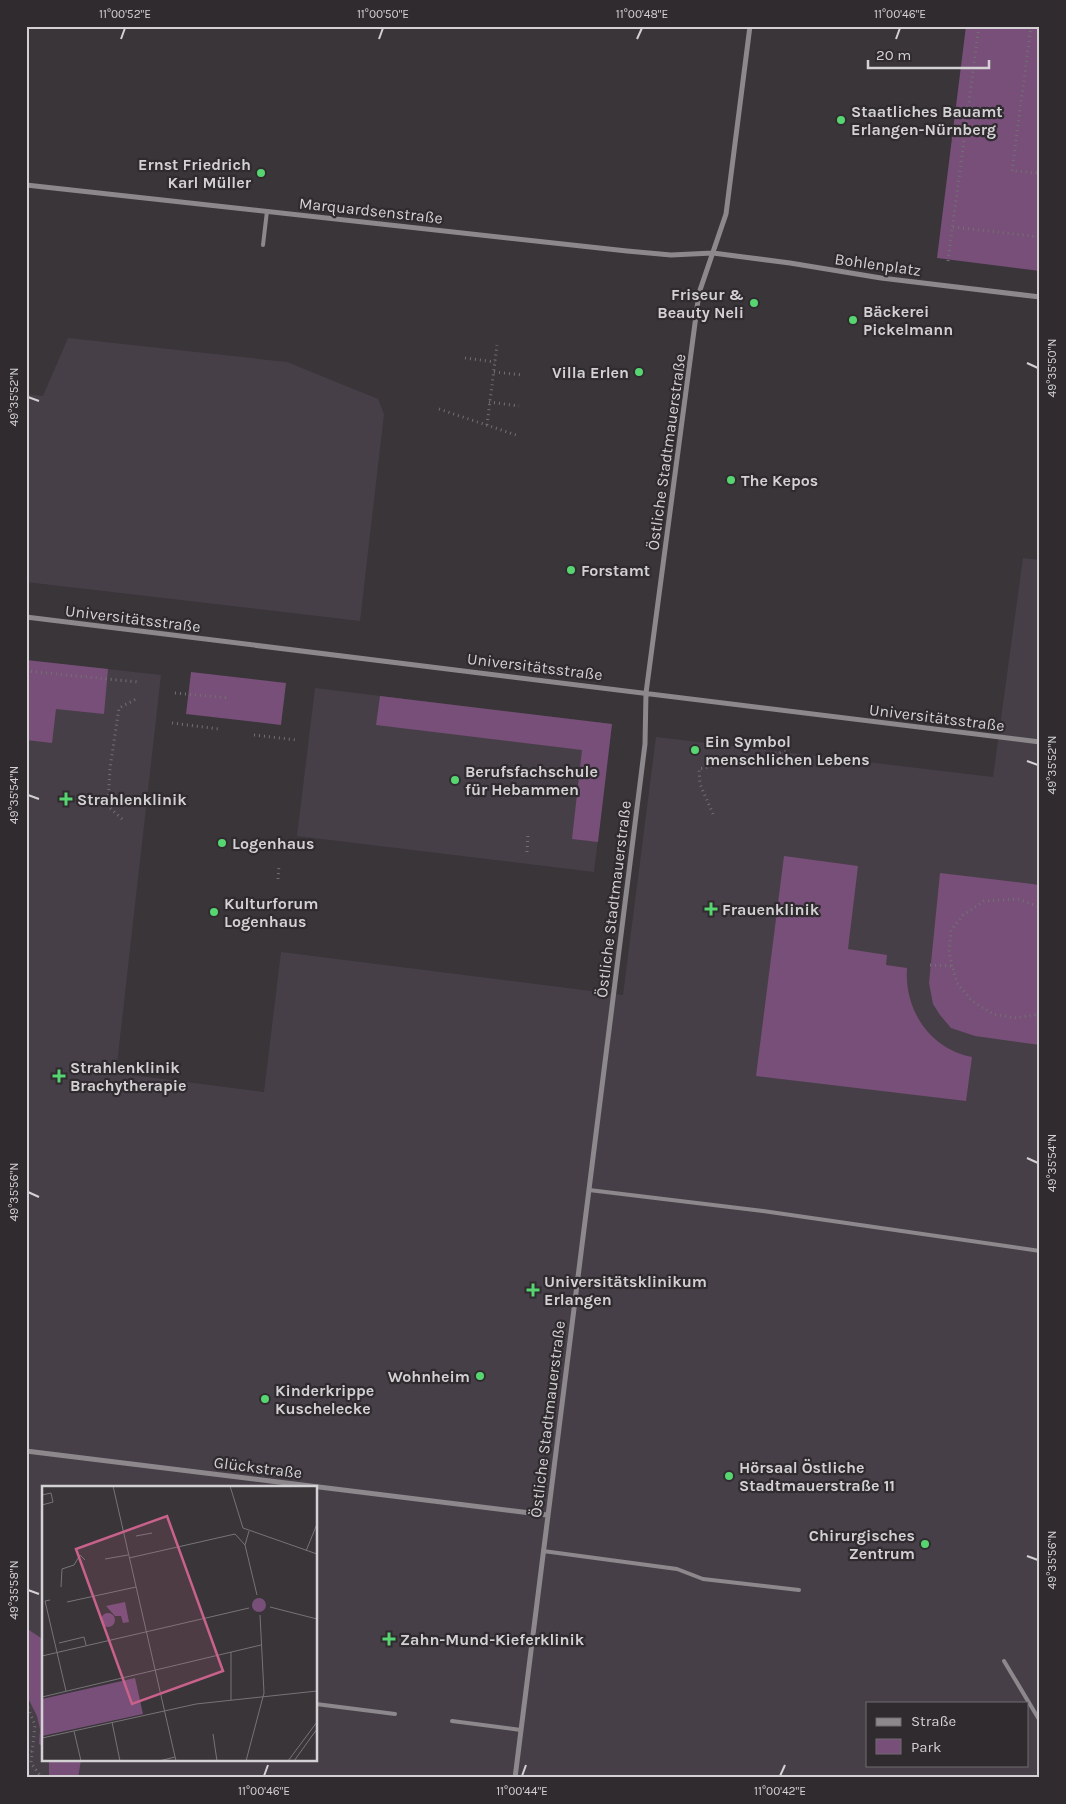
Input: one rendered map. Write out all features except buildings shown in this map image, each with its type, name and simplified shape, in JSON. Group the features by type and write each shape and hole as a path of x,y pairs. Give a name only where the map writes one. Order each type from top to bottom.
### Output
{"street":[{"name":"Östliche Stadtmauerstraße","path":"515,1778 645,744 646,692 699,293 726,214 750,26"},
{"name":"Marquardsenstraße","path":"26,185 627,251 671,255 713,253"},
{"name":"Bohlenplatz","path":"713,253 790,263 880,278 1040,297"},
{"name":"Universitätsstraße","path":"26,617 1040,742"},
{"name":"Glückstraße","path":"26,1451 315,1486"},
{"name":"Glückstraße","path":"318,1486 547,1514"}],"lane":[{"path":"263,245 267,211"},
{"path":"589,1190 763,1211 1040,1251"},
{"path":"543,1551 677,1569 703,1579 799,1590"},
{"path":"1004,1662 1040,1721"},
{"path":"318,1704 395,1714"},
{"path":"452,1721 520,1730"}],"path":[{"path":"945,286 979,26"},
{"path":"1030,26 1012,171 1040,173"},
{"path":"953,227 1040,237"},
{"path":"487,425 498,345"},
{"path":"465,358 495,362"},
{"path":"494,372 523,375"},
{"path":"490,402 519,406"},
{"path":"439,409 516,435"},
{"path":"26,671 138,682"},
{"path":"176,693 228,698"},
{"path":"122,819 108,806 110,768 119,708 136,699"},
{"path":"172,723 218,730"},
{"path":"254,735 296,740"},
{"path":"713,814 700,784 699,769 788,752"},
{"path":"527,852 528,834"},
{"path":"278,879 280,866"},
{"path":"1040,907 1018,899 984,901 963,915 951,930 949,952 957,982 972,1001 992,1014 1016,1018 1040,1014"},
{"path":"930,965 952,966"},
{"path":"26,1703 35,1725 31,1763 42,1778"},
{"path":"26,1753 33,1751"}],"shaded area":[{"path":"68,338 287,362 378,399 384,414 360,621 26,582 26,394 43,396"},
{"name":"Universitätsklinikum Erlangen","path":"1023,558 1040,560 1040,1778 26,1778 26,660 161,675 116,1073 264,1092 281,952 623,995 656,737 993,777"},
{"name":"Berufsfachschule für Hebammen","path":"315,688 612,724 594,872 297,836"}],"green space":[{"path":"966,26 1040,26 1040,271 937,258"},
{"path":"26,660 108,669 104,714 56,709 52,743 26,740"},
{"path":"191,672 286,683 281,725 186,714"},
{"path":"380,696 612,724 598,842 572,839 582,750 376,725"},
{"path":"784,856 858,866 848,949 887,955 886,965 907,968 907,984 910,999 915,1013 923,1025 944,1046 957,1053 972,1057 966,1101 756,1076"},
{"path":"940,873 1040,885 1040,1045 975,1036 951,1028 933,1004 929,983"},
{"path":"26,1628 42,1639 42,1746 39,1744 40,1729 37,1716 26,1694"},
{"path":"49,1762 81,1762 78,1778 49,1778"}],"place":[{"name":"Staatliches Bauamt Erlangen-Nürnberg","path":"841,120"},
{"name":"Ernst Friedrich Karl Müller","path":"261,173"},
{"name":"Friseur & Beauty Neli","path":"754,303"},
{"name":"Bäckerei Pickelmann","path":"853,320"},
{"name":"Villa Erlen","path":"639,372"},
{"name":"The Kepos","path":"731,480"},
{"name":"Forstamt","path":"571,570"},
{"name":"Ein Symbol menschlichen Lebens","path":"695,750"},
{"name":"Berufsfachschule für Hebammen","path":"455,780"},
{"name":"Strahlenklinik","path":"66,799"},
{"name":"Logenhaus","path":"222,843"},
{"name":"Frauenklinik","path":"711,909"},
{"name":"Kulturforum Logenhaus","path":"214,912"},
{"name":"Strahlenklinik Brachytherapie","path":"59,1076"},
{"name":"Universitätsklinikum Erlangen","path":"533,1290"},
{"name":"Wohnheim","path":"480,1376"},
{"name":"Kinderkrippe Kuschelecke","path":"265,1399"},
{"name":"Hörsaal Östliche Stadtmauerstraße 11","path":"729,1476"},
{"name":"Chirurgisches Zentrum","path":"925,1544"},
{"name":"Zahn-Mund-Kieferklinik","path":"389,1639"}]}
